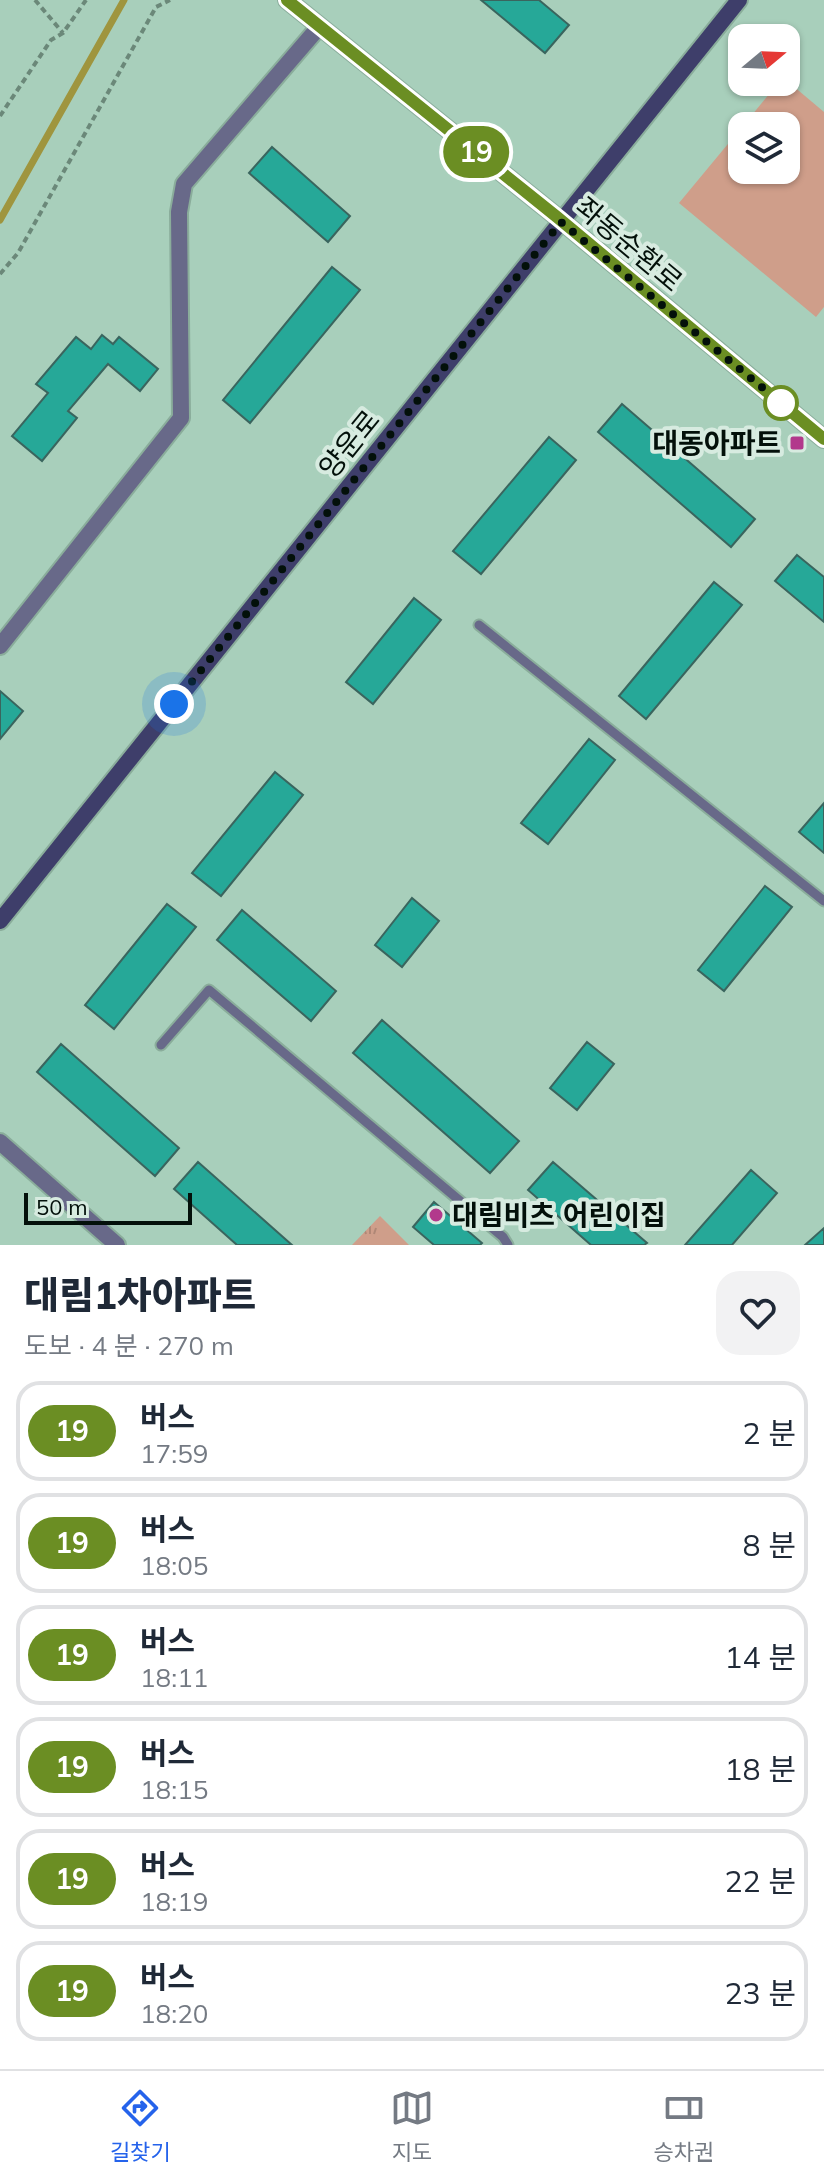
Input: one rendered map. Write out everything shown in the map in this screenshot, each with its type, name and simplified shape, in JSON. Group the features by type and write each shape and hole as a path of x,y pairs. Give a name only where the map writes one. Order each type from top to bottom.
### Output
{"main road":[{"name":"양운로","path":"0,921 739,0"}],"street":[{"name":"좌동순환로","path":"287,0 824,439"},
{"path":"0,646 181,418 179,212 184,184 319,27"},
{"path":"0,1142 117,1245"}],"lane":[{"path":"479,625 824,901"},
{"path":"161,1045 209,990 503,1237 508,1245"}],"path":[{"path":"35,0 63,33"},
{"path":"0,116 51,40 63,33 86,0"},
{"path":"0,274 18,253 156,7 170,0"}],"green space":[{"path":"800,92 824,112 824,307 816,317 679,203 728,144 728,184 800,184 800,112 754,112 768,96 800,96"},
{"path":"380,1216 409,1245 352,1245"}],"building":[{"path":"481,0 539,0 569,25 545,53"},
{"path":"272,147 350,216 328,242 249,173"},
{"path":"332,267 360,290 250,423 223,400"},
{"path":"102,335 113,344 119,337 158,369 140,391 108,364 68,411 77,418 42,461 12,436 48,393 36,384 76,337 91,349"},
{"path":"622,404 755,519 731,547 598,432"},
{"path":"549,437 576,460 481,574 453,551"},
{"path":"797,555 824,577 824,622 775,581"},
{"path":"714,582 742,605 646,719 619,696"},
{"path":"414,598 441,620 373,704 346,682"},
{"path":"0,691 23,711 0,739"},
{"path":"589,739 615,760 548,844 521,823"},
{"path":"275,772 303,795 221,896 192,873"},
{"path":"824,803 824,853 799,832"},
{"path":"765,886 792,907 724,991 698,970"},
{"path":"412,898 439,921 402,967 375,945"},
{"path":"167,904 196,927 114,1029 85,1005"},
{"path":"242,910 336,991 311,1021 217,940"},
{"path":"382,1020 519,1141 490,1173 353,1053"},
{"path":"587,1042 614,1064 577,1110 550,1088"},
{"path":"61,1044 179,1148 155,1176 37,1072"},
{"path":"198,1162 292,1245 237,1245 174,1189"},
{"path":"553,1162 647,1243 591,1245 528,1190"},
{"path":"751,1170 777,1193 732,1245 685,1245"},
{"name":"대림비츠 어린이집","path":"434,1202 482,1243 434,1245 413,1227"},
{"path":"824,1228 824,1245 805,1245"}],"waterway":[{"path":"0,220 124,0"}],"bus line":[{"name":"19","path":"287,0 557,217 824,439"}],"place":[{"name":"대동아파트","path":"797,443"},
{"name":"대림비츠 어린이집","path":"436,1215"}],"route":[{"path":"174,704 561,222 781,403"}]}
